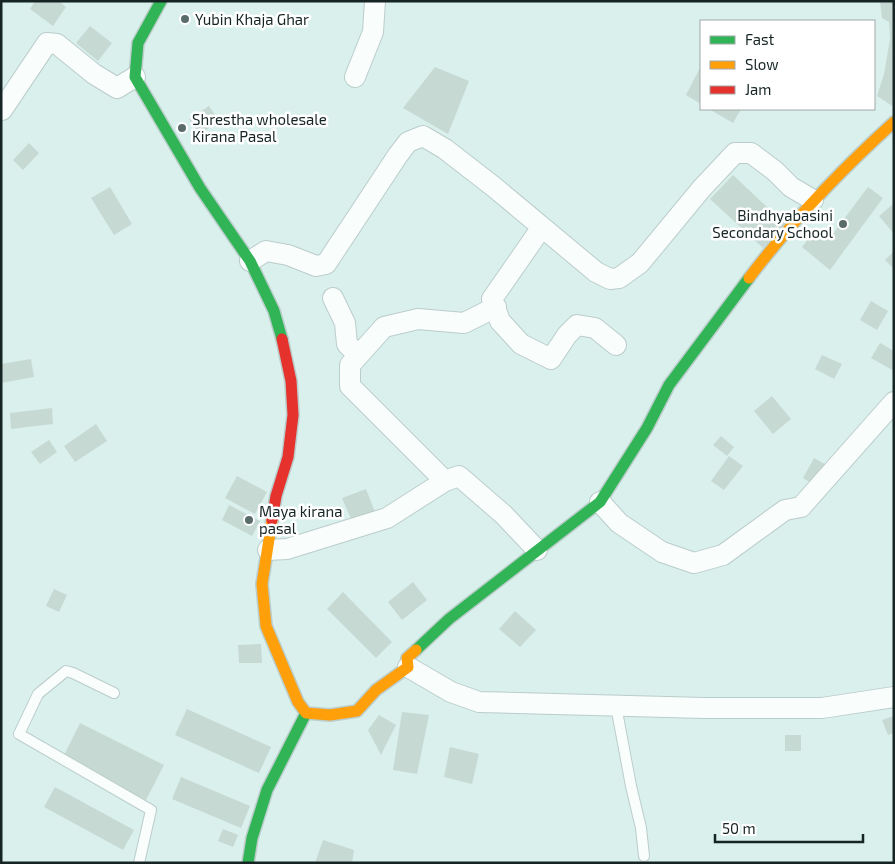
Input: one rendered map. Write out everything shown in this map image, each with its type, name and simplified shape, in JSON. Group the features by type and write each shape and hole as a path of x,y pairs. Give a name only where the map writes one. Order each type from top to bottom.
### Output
{"street":[{"path":"161,1 138,43 135,77 200,188 250,261 274,311 285,349 291,381 293,415 288,457 276,496 262,584 266,626 298,702 306,713 330,716 358,711 376,690 408,668"},
{"path":"355,77 373,32 375,1"},
{"path":"2,110 47,43 57,44 94,74 117,88 135,77"},
{"path":"408,668 407,658 449,619 600,502 647,428 669,385 754,270 812,200 894,122"},
{"path":"250,261 266,251 288,256 316,266 326,264 398,155 408,142 423,136 446,149 596,272 610,279 619,278 640,263 702,188 735,154 752,153 791,187 812,200"},
{"path":"542,227 492,298 500,321 521,344 551,359 577,325 595,328 616,345"},
{"path":"332,298 345,323 347,344 358,355"},
{"path":"445,481 350,386 350,365 384,327 418,319 464,323 496,307"},
{"path":"600,502 619,523 662,552 694,563 723,555 785,510 801,507 894,402"},
{"path":"268,550 286,549 387,518 445,481 459,476 504,515 538,550"},
{"path":"408,668 451,692 479,702 704,708 822,708 894,697"},
{"path":"248,863 252,838 267,790 306,713"}],"lane":[{"path":"114,693 66,671 38,694 19,734 151,810 139,863"},
{"path":"616,706 641,828 644,856"}],"building":[{"path":"35,1 59,1 66,7 53,26 30,9"},
{"path":"880,1 894,1 894,107 877,96 884,74 890,39 889,22 882,18"},
{"path":"90,26 112,43 98,61 76,43"},
{"path":"435,67 469,81 448,134 403,108"},
{"path":"700,68 700,103 686,95"},
{"path":"209,106 219,121 199,135 189,119"},
{"path":"711,110 740,110 733,123"},
{"path":"29,143 39,153 23,170 13,160"},
{"path":"733,175 785,224 763,248 710,199"},
{"path":"110,187 132,224 114,235 91,198"},
{"path":"868,187 883,198 830,270 802,247 816,229 829,239"},
{"path":"894,205 894,234 879,216"},
{"path":"894,251 894,269 885,260"},
{"path":"871,301 888,311 877,330 860,320"},
{"path":"880,343 894,351 894,371 871,358"},
{"path":"822,355 842,364 834,379 815,369"},
{"path":"31,359 34,377 1,383 1,364"},
{"path":"772,396 791,419 773,434 754,411"},
{"path":"52,408 53,424 11,429 10,413"},
{"path":"96,424 107,441 75,462 64,446"},
{"path":"721,436 734,447 727,456 713,445"},
{"path":"49,440 57,452 40,464 31,452"},
{"path":"729,456 743,466 724,490 711,481"},
{"path":"814,458 830,467 818,487 803,478"},
{"path":"237,476 267,492 255,514 225,498"},
{"path":"366,489 377,517 354,526 342,498"},
{"path":"229,505 260,521 252,536 222,520"},
{"path":"413,582 427,600 402,620 388,602"},
{"path":"54,589 67,595 59,612 46,606"},
{"path":"343,592 392,642 376,658 327,609"},
{"path":"515,611 536,630 520,647 499,629"},
{"path":"261,644 262,663 239,663 238,645"},
{"path":"187,709 271,747 259,773 175,735"},
{"path":"402,712 429,715 417,774 393,770"},
{"path":"379,715 396,725 381,755 368,730"},
{"path":"894,716 894,733 888,735 882,720"},
{"path":"80,723 164,765 146,800 62,759"},
{"path":"785,735 801,735 801,751 785,751"},
{"path":"450,747 479,754 472,784 444,777"},
{"path":"181,777 250,806 241,828 172,799"},
{"path":"55,787 134,830 123,850 44,807"},
{"path":"223,829 238,835 233,847 218,841"},
{"path":"323,840 354,850 352,863 315,863"}],"traffic: fast":[{"path":"161,1 138,43 135,77 200,188 250,261 274,311 282,339"},
{"path":"416,650 449,619 600,502 647,428 669,385 749,278"},
{"path":"248,863 252,838 267,790 306,713"}],"traffic: slow":[{"path":"749,278 782,236 818,197 894,122"},
{"path":"272,520 262,584 266,626 298,702 306,713 330,715 357,711 376,690 408,667 407,658 416,650"}],"traffic: jam":[{"path":"272,520 276,496 288,457 293,415 291,381 282,339"}],"place":[{"name":"Yubin Khaja Ghar","path":"185,19"},
{"name":"Shrestha wholesale Kirana Pasal","path":"182,128"},
{"name":"Bindhyabasini Secondary School","path":"843,224"},
{"name":"Maya kirana pasal","path":"249,520"}]}
